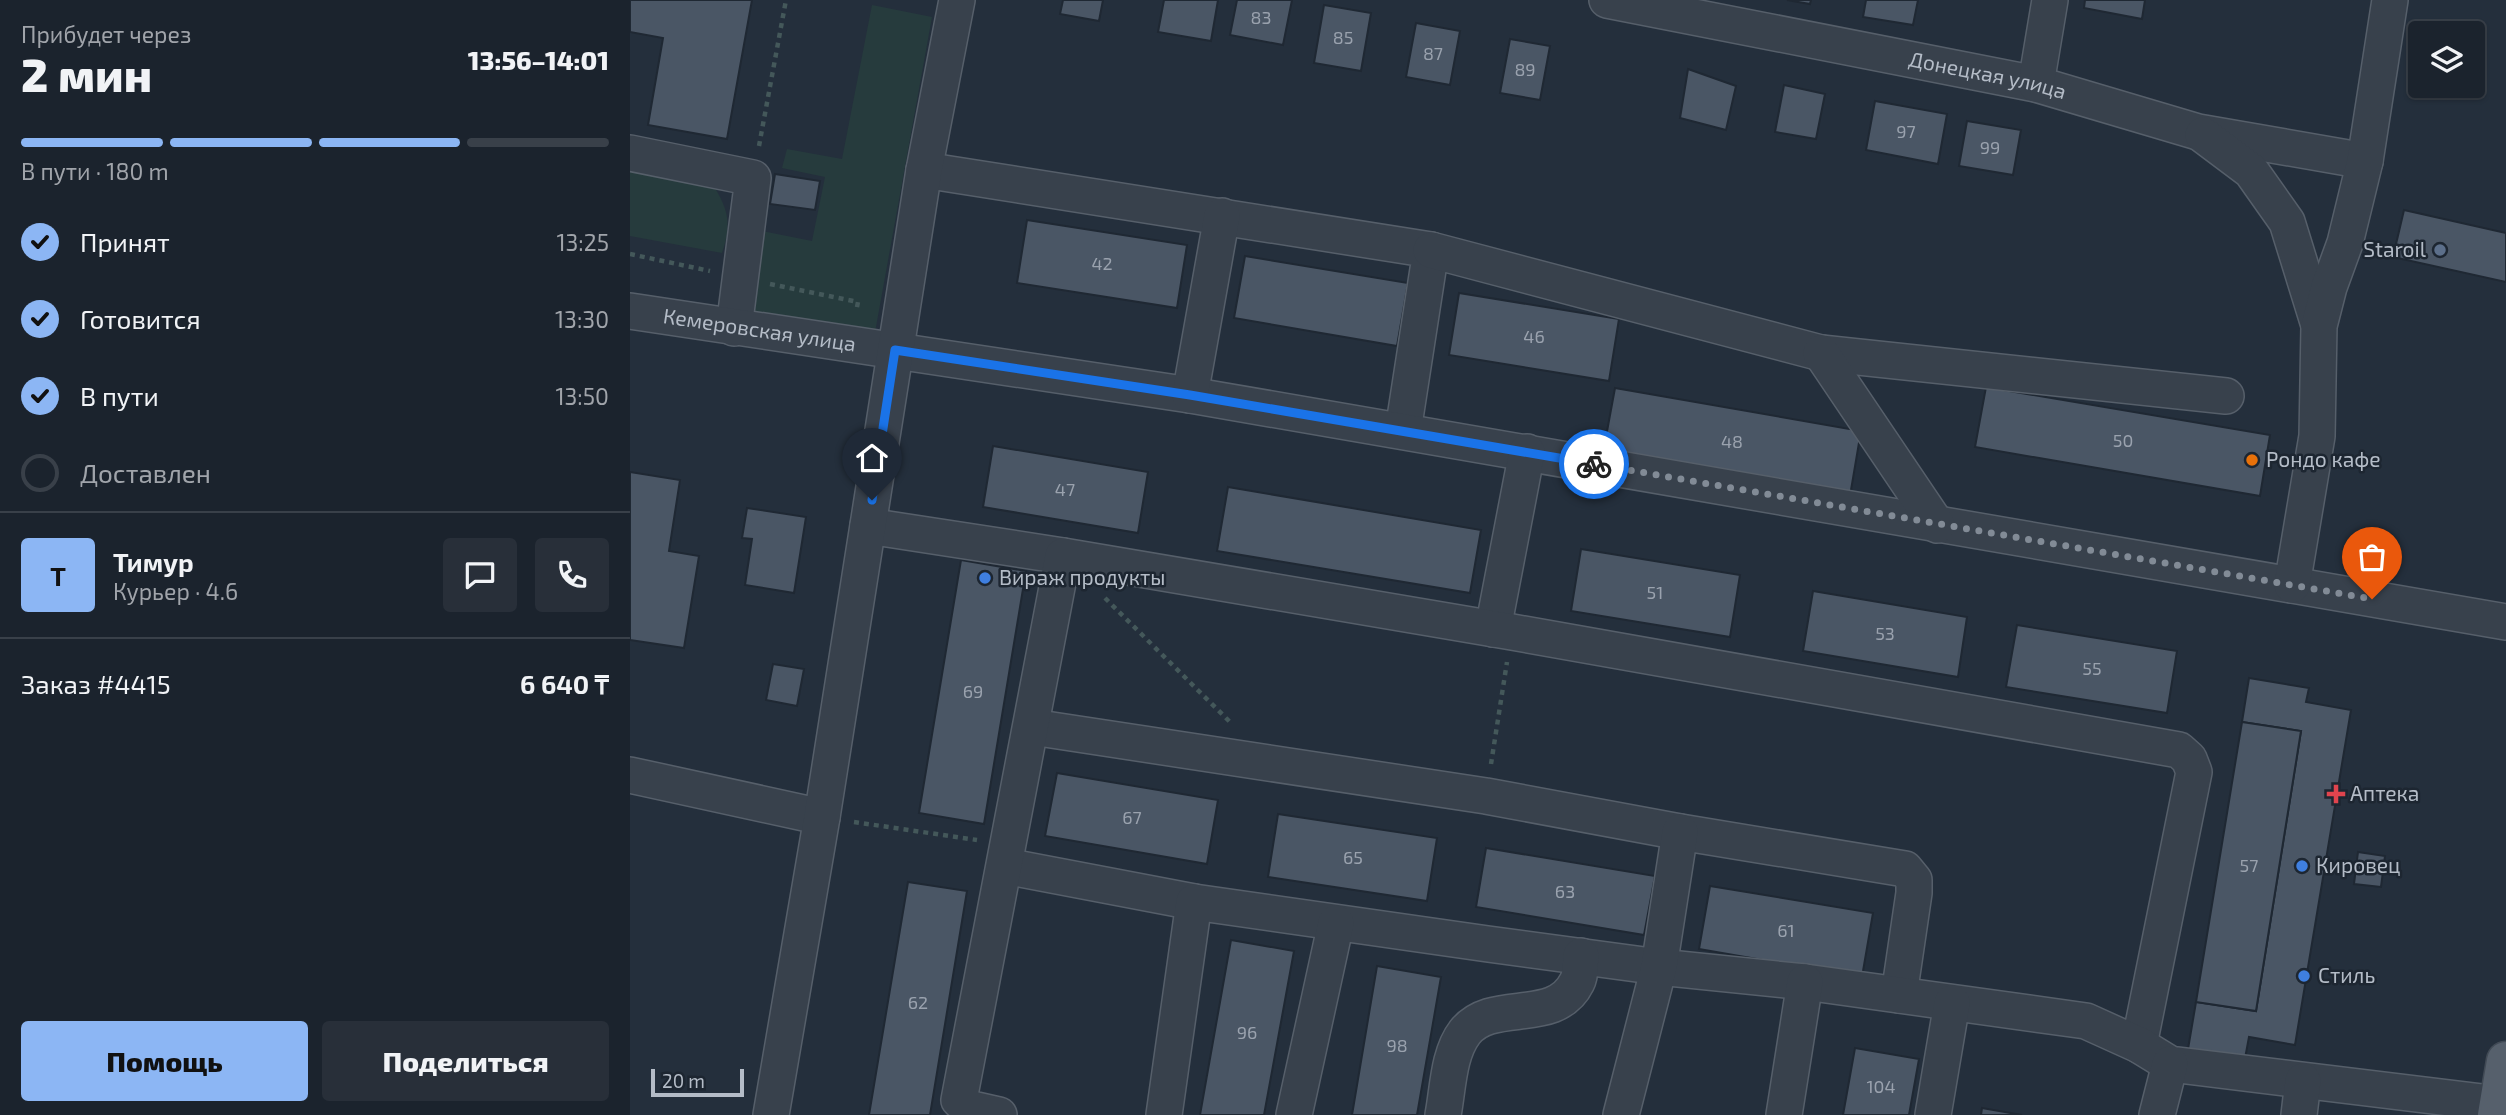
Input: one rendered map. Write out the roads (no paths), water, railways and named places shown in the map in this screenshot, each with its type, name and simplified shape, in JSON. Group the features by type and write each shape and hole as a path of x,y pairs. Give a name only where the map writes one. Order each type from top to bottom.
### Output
{"main road":[{"path":"2498,1110 2506,1061"}],"street":[{"path":"771,1115 822,817 924,170 957,0"},
{"name":"Донецкая улица","path":"1607,0 1713,10 2036,84 2198,132 2365,161"},
{"path":"2036,84 2050,0"},
{"path":"2292,585 2317,436 2319,326 2329,287 2345,243 2365,161 2390,0"},
{"path":"2198,132 2251,172 2287,222 2319,326"},
{"path":"630,153 752,178 734,328"},
{"path":"924,170 1431,250 1821,353 2226,396"},
{"path":"1190,395 1222,216"},
{"path":"1403,431 1431,250"},
{"name":"Кемеровская улица","path":"630,311 849,346 895,350 1190,395 2506,622"},
{"path":"1821,353 1937,525"},
{"path":"1503,630 1527,452"},
{"path":"868,526 1503,630 2179,750 2189,759 2194,772 2139,1045"},
{"path":"999,1115 968,1108 959,1100 1063,556"},
{"path":"1032,727 1486,796 1680,832 1905,869 1914,880 1914,893 1899,995"},
{"path":"630,775 822,817"},
{"path":"1621,1115 1658,967 1680,832"},
{"path":"1007,855 1194,902 1658,967 1805,982 2086,1021 2139,1045 2170,1064 2498,1110"},
{"path":"1164,1115 1194,902"},
{"path":"1294,1115 1336,923"},
{"path":"1443,1115 1454,1050 1465,1032 1479,1019 1548,1007 1567,996 1578,980 1581,956"},
{"path":"1784,1115 1805,982"},
{"path":"1933,1115 1952,1003"},
{"path":"2157,1115 2170,1064"},
{"path":"2299,1115 2303,1081"}],"place":[{"name":"Staroil","path":"2440,250"},
{"name":"Рондо кафе","path":"2252,460"},
{"name":"Вираж продукты","path":"985,578"},
{"name":"Аптека","path":"2336,794"},
{"name":"Кировец","path":"2302,866"},
{"name":"Стиль","path":"2304,976"}]}
